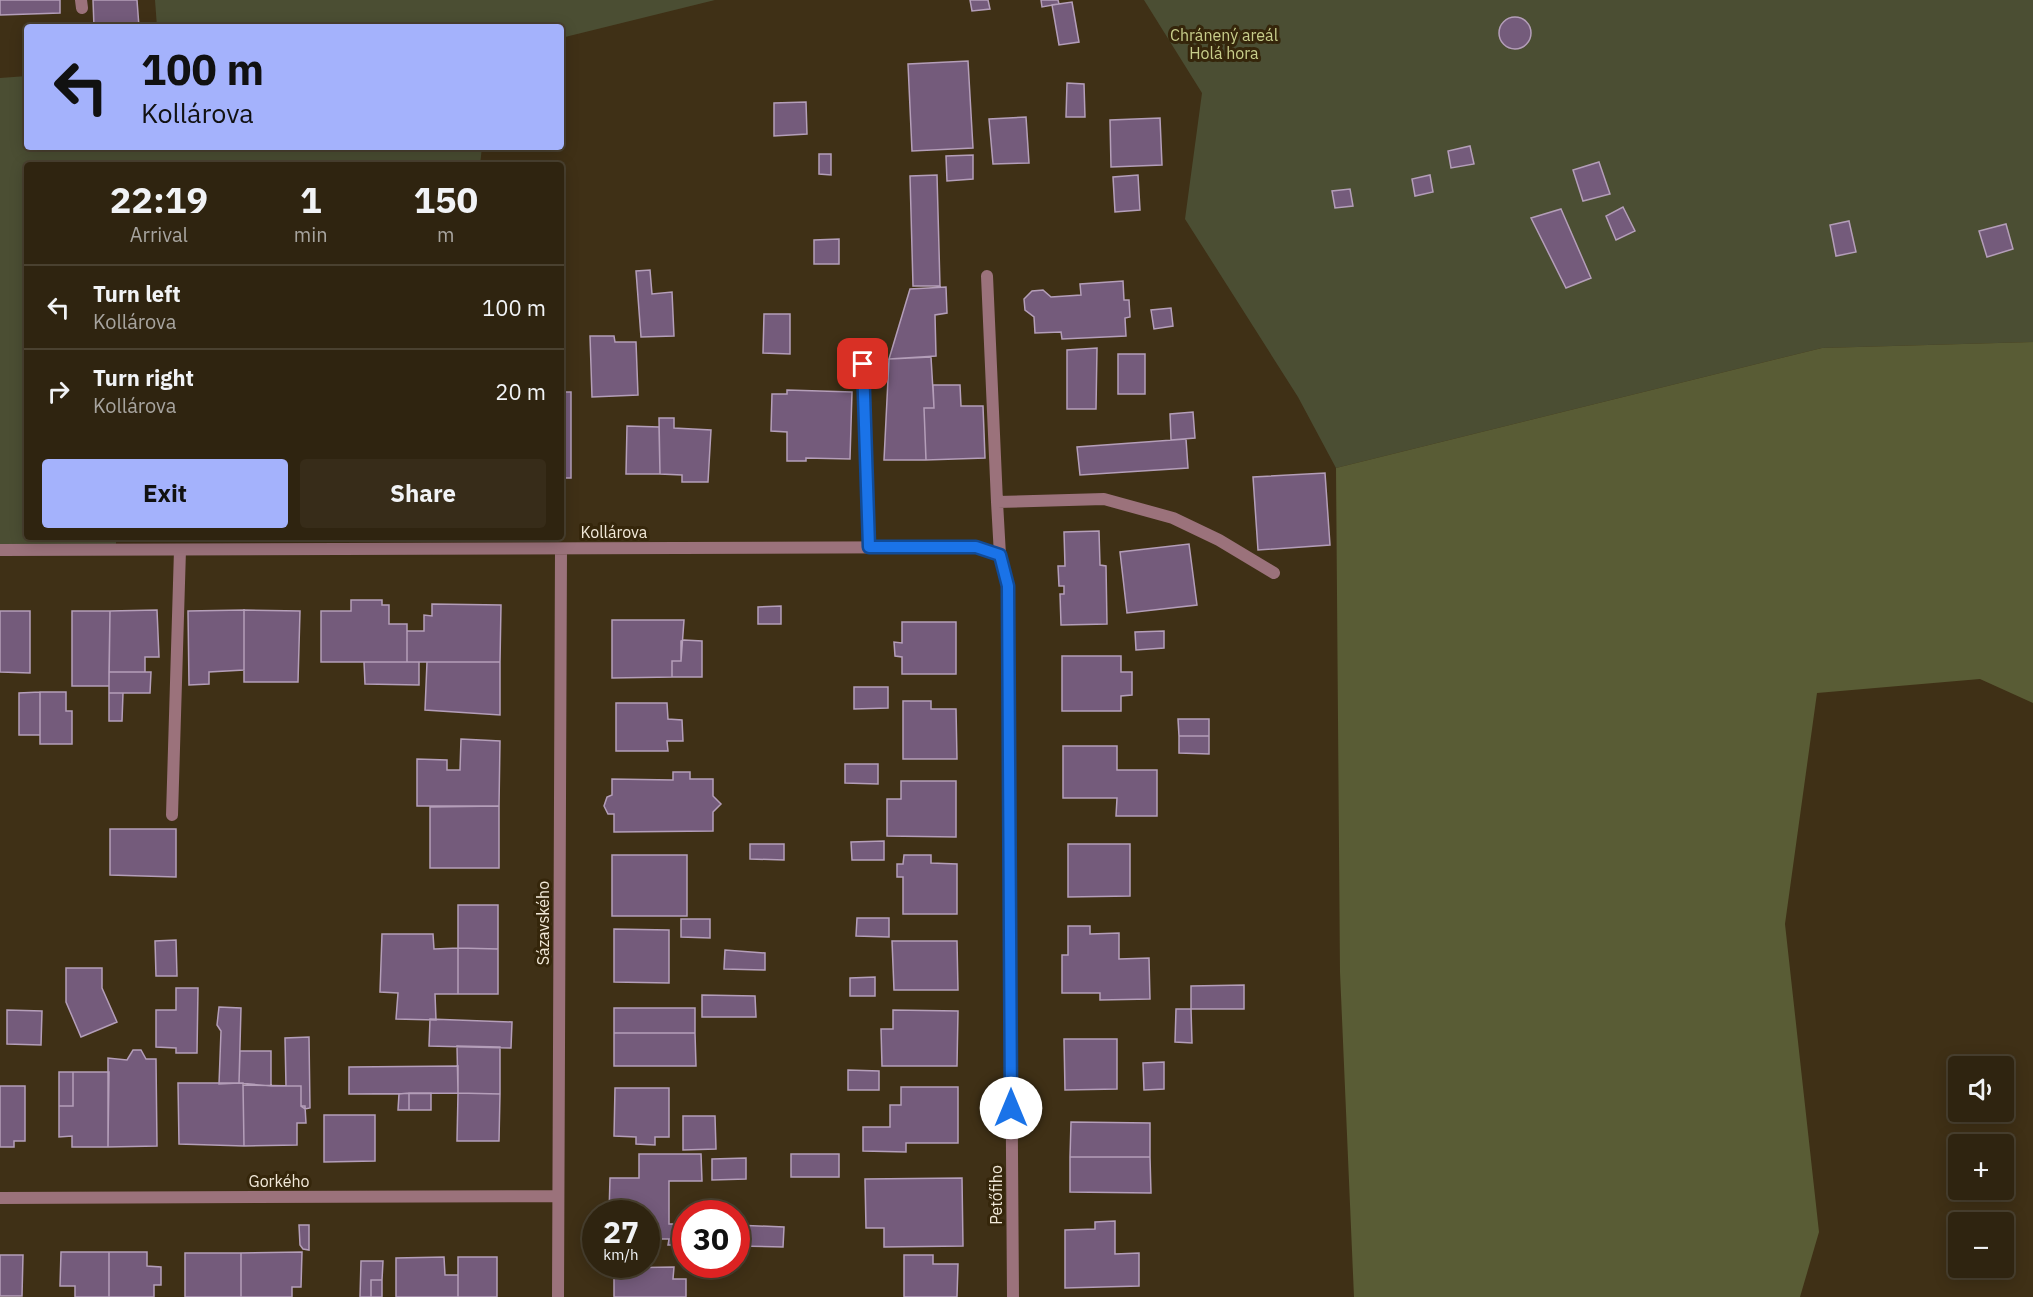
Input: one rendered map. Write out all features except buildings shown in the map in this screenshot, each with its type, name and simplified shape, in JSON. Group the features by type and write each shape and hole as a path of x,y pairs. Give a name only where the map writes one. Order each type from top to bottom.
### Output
{"street":[{"name":"Petőfiho","path":"987,276 1000,555 1008,586 1013,1297"},
{"path":"863,364 869,547"},
{"path":"997,502 1104,499 1173,518 1219,540 1274,573"},
{"name":"Kollárova","path":"0,550 976,547 1000,555"},
{"name":"Sázavského","path":"558,1297 561,549"},
{"path":"172,815 180,550"},
{"name":"Gorkého","path":"0,1198 558,1196"}],"green space":[{"path":"155,0 715,0 564,37 564,24 157,24"},
{"name":"Chránený areál Holá hora","path":"1144,0 2033,0 2033,342 1822,348 1336,468 1298,397 1185,219 1202,93"},
{"path":"24,76 24,150 482,150 480,162 24,162 24,540 116,540 116,548 0,550 0,78"},
{"path":"2033,342 2033,703 1980,679 1817,693 1785,924 1819,1232 1800,1297 1354,1297 1340,972 1336,468 1822,348"}],"route":[{"path":"863,364 869,547 976,547 1000,555 1008,586 1011,1108"}]}
